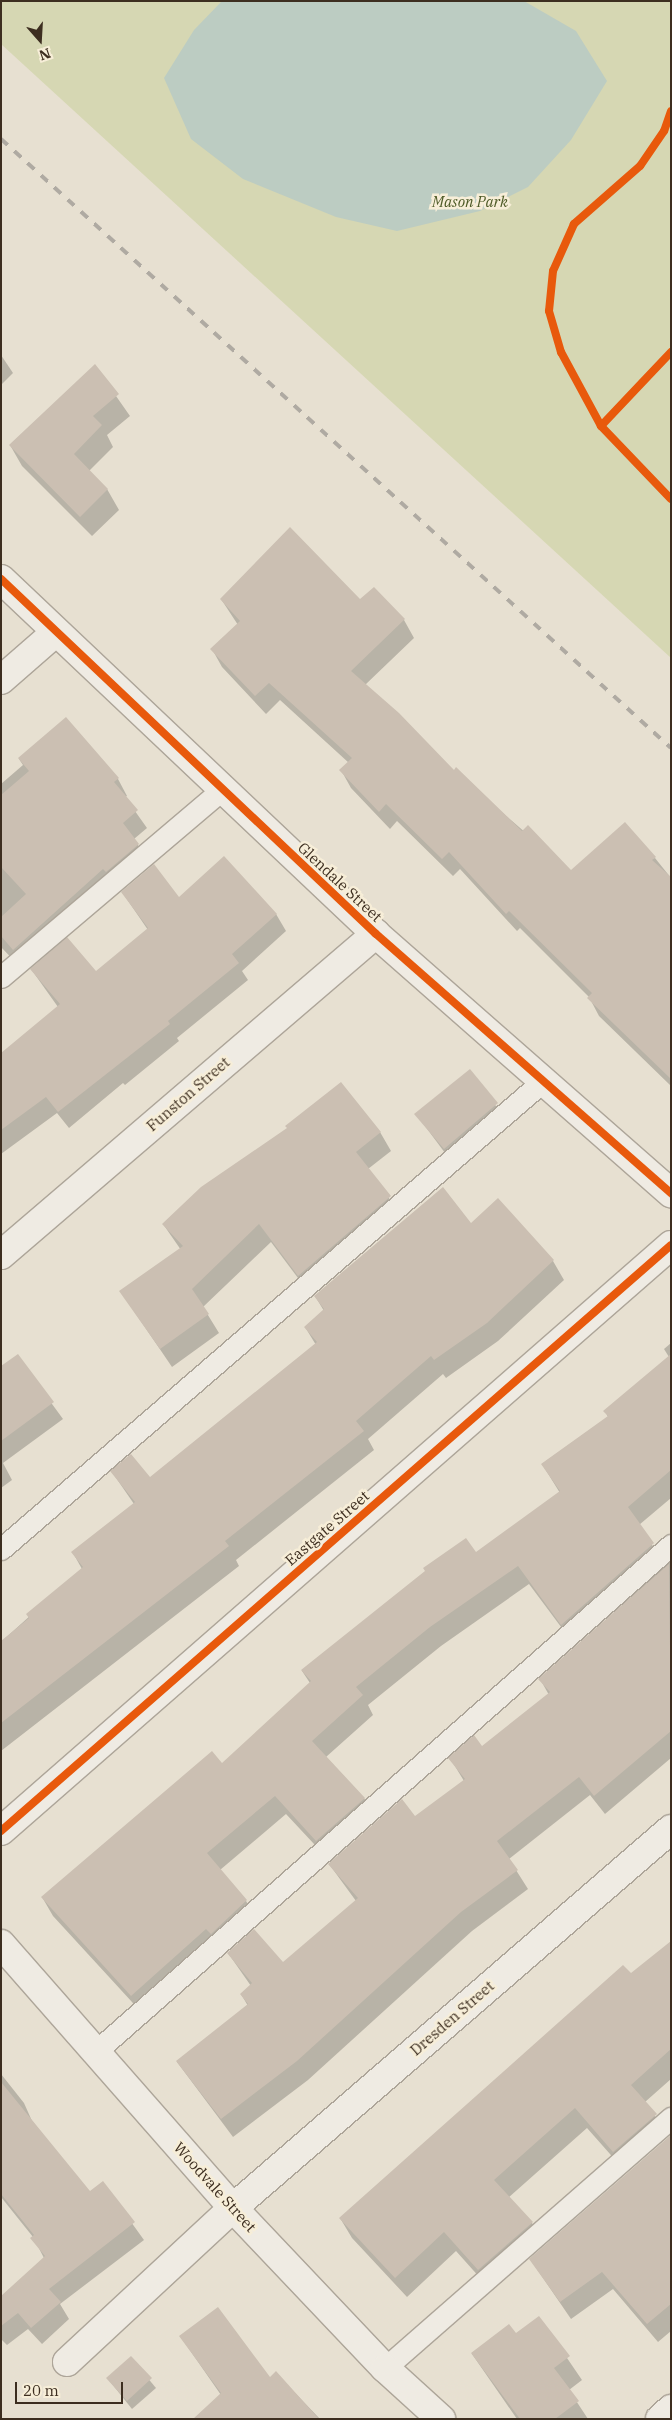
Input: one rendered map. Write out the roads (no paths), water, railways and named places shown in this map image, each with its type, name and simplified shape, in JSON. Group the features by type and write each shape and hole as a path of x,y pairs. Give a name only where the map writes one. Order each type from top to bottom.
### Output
{"street":[{"name":"Glendale Street","path":"1,579 376,934 671,1193"},
{"path":"1,680 56,632"},
{"name":"Funston Street","path":"1,1255 376,934"},
{"name":"Eastgate Street","path":"1,1831 671,1245"},
{"name":"Dresden Street","path":"67,2362 233,2208 671,1829"},
{"name":"Woodvale Street","path":"1,1944 94,2054 233,2208 385,2368 441,2419"},
{"path":"660,2419 671,2409"}],"lane":[{"path":"1,977 223,790"},
{"path":"1,1550 543,1081"},
{"path":"94,2054 671,1545"},
{"path":"385,2368 671,2118"}],"railway":[{"path":"1,139 671,748"}],"park label":[{"name":"Mason Park","path":"470,202"}]}
